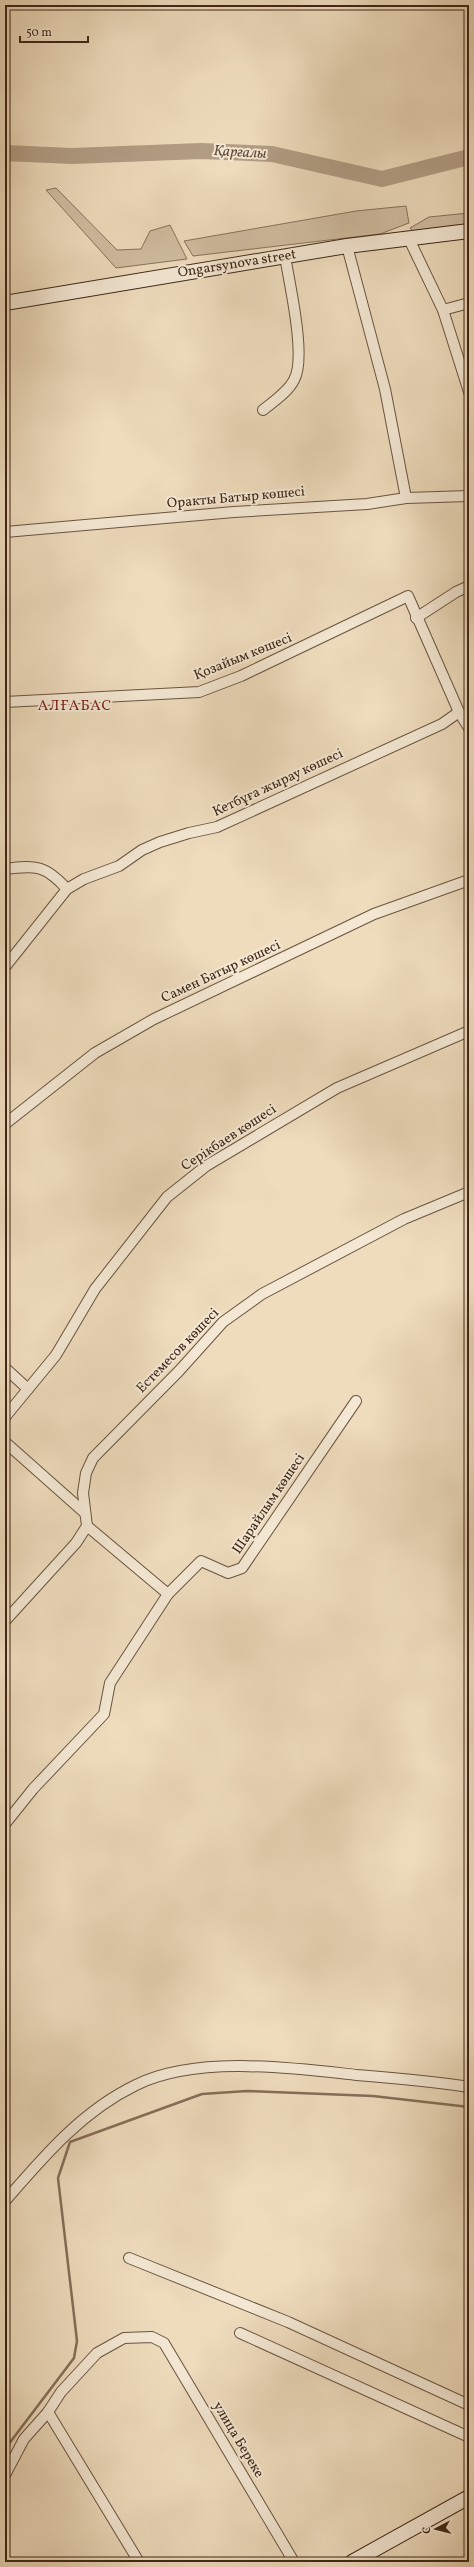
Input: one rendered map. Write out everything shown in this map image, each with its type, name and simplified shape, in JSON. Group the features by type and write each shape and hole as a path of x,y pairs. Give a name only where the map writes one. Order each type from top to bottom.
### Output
{"main road":[{"name":"Ongarsynova street","path":"5,303 347,246 408,237 469,231"},
{"path":"352,2562 469,2497"}],"street":[{"path":"408,237 443,310 469,392"},
{"path":"347,246 385,389 406,498"},
{"path":"263,410 287,388 298,372 297,329 285,256"},
{"path":"443,310 469,303"},
{"name":"Оракты Батыр көшесі","path":"5,532 273,509 367,504 406,498 469,496"},
{"path":"469,586 416,618 459,712 469,728"},
{"name":"Қозайым көшесі","path":"5,702 199,692 248,672 408,596 416,618"},
{"path":"459,712 469,716"},
{"name":"Кетбұға жырау көшесі","path":"5,966 67,889 84,879 119,866 142,850 160,842 189,833 218,827 442,724 459,712"},
{"path":"5,870 34,866 46,869 67,889"},
{"name":"Самен Батыр көшесі","path":"5,1124 95,1053 154,1019 374,914 469,880"},
{"name":"Серікбаев көшесі","path":"5,1417 56,1354 95,1289 166,1197 206,1166 337,1088 469,1031"},
{"name":"Естемесов көшесі","path":"87,1526 83,1493 86,1473 93,1458 179,1372 223,1322 262,1294 404,1220 469,1192"},
{"path":"5,1368 28,1388"},
{"name":"Шарайлым көшесі","path":"5,1824 33,1789 104,1714 110,1683 168,1594 201,1561 228,1574 242,1568 356,1402"},
{"path":"5,1442 85,1513"},
{"path":"5,1621 76,1543 87,1526 168,1594"},
{"path":"5,2200 50,2149 71,2129 112,2098 137,2084 163,2075 222,2067 273,2068 469,2086"},
{"path":"129,2258 288,2322 469,2405"},
{"path":"240,2333 469,2437"},
{"name":"улица Береке","path":"48,2412 60,2392 97,2353 124,2338 152,2337 164,2343 294,2562"},
{"path":"5,2475 24,2439 48,2412 139,2562"}],"shaded area":[{"path":"56,188 117,250 141,249 150,231 170,225 187,259 116,268 46,190"},
{"path":"406,206 409,223 380,234 193,256 184,241 356,211"},
{"path":"469,213 469,231 418,236 410,228 429,217"}],"waterway":[{"name":"Қарғалы","path":"5,153 72,156 201,151 272,154 382,179 469,157"},
{"path":"5,2449 74,2358 77,2341 58,2178 70,2142 202,2094 247,2091 373,2096 469,2107"}],"district":[{"name":"АЛҒАБАС","path":"75,706"}]}
